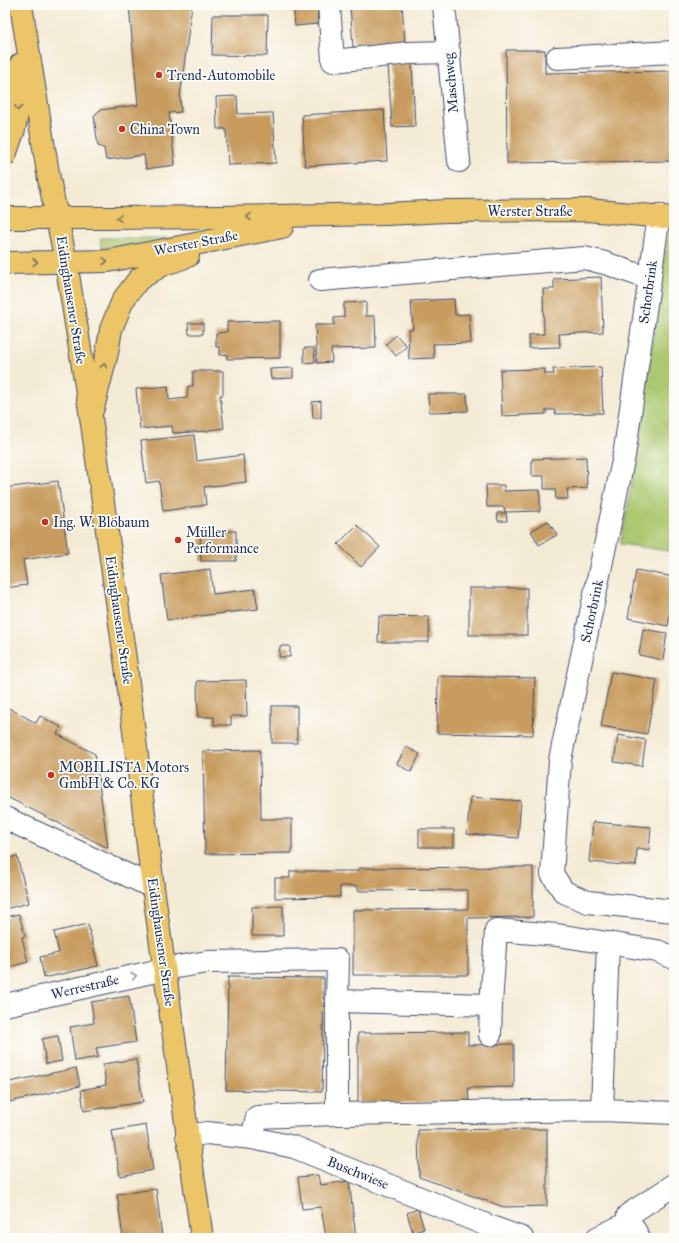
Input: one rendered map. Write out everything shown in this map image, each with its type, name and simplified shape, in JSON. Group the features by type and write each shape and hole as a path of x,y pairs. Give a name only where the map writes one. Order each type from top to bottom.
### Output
{"main road":[{"name":"Eidinghausener Straße","path":"21,5 49,179 66,262 91,417 126,666 153,887 202,1238"},
{"path":"5,155 14,129 18,110 24,27"},
{"name":"Werster Straße","path":"5,218 386,214 447,211 588,210 666,216"},
{"name":"Werster Straße","path":"5,263 108,261 275,227 386,214"},
{"path":"91,417 107,353 111,329 123,300 139,279 162,265 275,227"}],"street":[{"path":"329,5 333,60 409,52 449,52"},
{"name":"Maschweg","path":"444,5 459,161"},
{"path":"557,58 674,52"},
{"name":"Schorbrink","path":"666,216 650,279 624,456 560,760 552,874 564,892 588,902 674,911"},
{"path":"320,280 584,258 606,263 650,279"},
{"path":"5,818 153,887"},
{"path":"490,1035 496,930 557,935 608,943 657,951 674,958"},
{"path":"602,1110 608,943"},
{"name":"Werrestraße","path":"5,1005 165,969 206,962 338,960 337,1001"},
{"path":"337,1114 337,1001 491,1005"},
{"path":"252,1138 256,1117 337,1114 602,1110 674,1112"},
{"name":"Buschwiese","path":"187,1136 207,1133 252,1138 294,1146 494,1228 522,1238"},
{"path":"597,1238 634,1230 628,1215 674,1185"}],"green space":[{"path":"668,231 674,232 674,552 620,544 637,456"},
{"path":"101,238 184,238 184,241 102,248 100,241"}],"building":[{"path":"129,5 192,5 180,97 181,112 169,113 175,165 146,169 144,155 106,160 104,148 98,146 94,116 100,110 138,105"},
{"path":"293,5 317,5 318,24 295,26"},
{"path":"350,5 402,5 405,44 353,47"},
{"path":"213,15 268,15 267,56 212,55"},
{"path":"506,50 545,50 545,73 674,71 674,161 507,163"},
{"path":"412,63 415,126 392,127 388,64"},
{"path":"237,96 238,114 273,113 276,163 228,165 226,129 217,129 216,97"},
{"path":"384,110 387,161 305,166 302,115"},
{"path":"601,277 603,332 559,334 560,347 529,348 529,335 544,334 543,289 554,289 554,279"},
{"path":"454,299 455,315 469,314 471,343 433,344 434,358 409,359 408,329 413,329 411,301"},
{"path":"366,302 366,316 375,316 376,348 331,349 332,362 317,363 315,325 334,325 334,318 344,317 344,303"},
{"path":"280,321 280,358 227,359 227,354 220,355 220,347 216,347 216,333 227,332 227,322"},
{"path":"188,323 203,323 203,334 189,334"},
{"path":"396,335 407,346 396,356 386,344"},
{"path":"304,348 314,348 315,362 304,363"},
{"path":"601,367 603,413 555,414 555,410 546,410 546,414 502,416 500,370 545,369 545,374 554,374 553,369"},
{"path":"293,368 293,378 271,379 270,369"},
{"path":"193,371 223,371 223,395 220,395 224,428 209,431 173,433 172,426 140,429 136,389 168,386 169,400 187,398 188,386 193,386"},
{"path":"428,394 467,394 468,411 429,412"},
{"path":"321,401 321,418 313,418 312,402"},
{"path":"194,435 197,461 243,455 246,482 204,487 206,505 163,511 159,481 146,483 141,441"},
{"path":"586,457 587,488 567,489 568,499 556,499 555,489 544,489 544,476 532,476 532,459"},
{"path":"58,481 68,553 23,560 27,585 5,588 5,488"},
{"path":"486,485 504,485 504,491 540,490 540,511 505,512 504,507 487,507"},
{"path":"497,513 506,513 507,521 498,521"},
{"path":"548,521 557,535 539,545 531,531"},
{"path":"357,525 380,547 361,567 338,544"},
{"path":"200,531 236,531 236,561 201,561"},
{"path":"210,569 213,594 255,589 258,609 167,620 161,575"},
{"path":"636,570 674,577 674,594 668,626 628,618"},
{"path":"469,588 527,588 527,635 469,635"},
{"path":"379,616 429,617 429,642 378,642"},
{"path":"643,629 667,633 663,660 639,655"},
{"path":"280,646 290,646 290,657 279,657"},
{"path":"611,672 657,680 647,734 601,726"},
{"path":"438,676 535,678 533,735 437,733"},
{"path":"246,680 247,716 231,716 231,725 214,725 214,717 198,717 197,681"},
{"name":"MOBILISTA Motors GmbH & Co. KG","path":"5,706 36,723 40,716 61,727 57,734 95,754 108,848 5,796"},
{"path":"272,706 297,706 297,743 272,743"},
{"path":"618,735 646,740 642,766 614,762"},
{"path":"406,747 420,754 411,772 397,764"},
{"path":"260,750 261,819 292,819 292,853 205,854 203,751"},
{"path":"470,797 521,801 518,838 467,834"},
{"path":"593,822 651,827 649,850 637,848 636,866 589,862"},
{"path":"419,829 454,829 454,847 419,847"},
{"path":"17,856 29,903 5,909 5,859"},
{"path":"533,867 533,917 468,918 468,975 353,975 353,910 468,909 468,890 358,891 358,886 340,886 340,897 275,898 275,878 290,878 290,871 358,871 358,868"},
{"path":"283,906 283,936 252,936 252,907"},
{"path":"19,914 25,936 22,937 28,962 5,968 5,917"},
{"path":"88,924 98,966 44,978 40,957 59,953 54,932"},
{"path":"228,977 324,978 322,1092 226,1090"},
{"path":"129,996 136,1042 96,1048 98,1057 75,1061 70,1027 94,1023 91,1002"},
{"path":"468,1032 468,1045 514,1044 514,1087 468,1088 469,1102 358,1103 358,1033"},
{"path":"58,1036 62,1061 46,1064 42,1039"},
{"path":"136,1059 143,1102 84,1111 81,1090 106,1085 103,1064"},
{"path":"76,1068 80,1086 9,1102 5,1083"},
{"path":"146,1125 153,1170 120,1176 112,1131"},
{"path":"547,1129 547,1206 504,1207 419,1177 418,1130"},
{"path":"318,1175 320,1185 349,1181 356,1238 326,1238 321,1207 302,1209 298,1177"},
{"path":"156,1189 162,1237 123,1238 117,1194"},
{"path":"418,1209 424,1229 413,1233 407,1213"}],"place":[{"name":"Trend-Automobile","path":"159,75"},
{"name":"China Town","path":"122,129"},
{"name":"Ing. W. Blöbaum","path":"45,522"},
{"name":"Müller Performance","path":"178,540"},
{"name":"MOBILISTA Motors GmbH & Co. KG","path":"51,775"}]}
